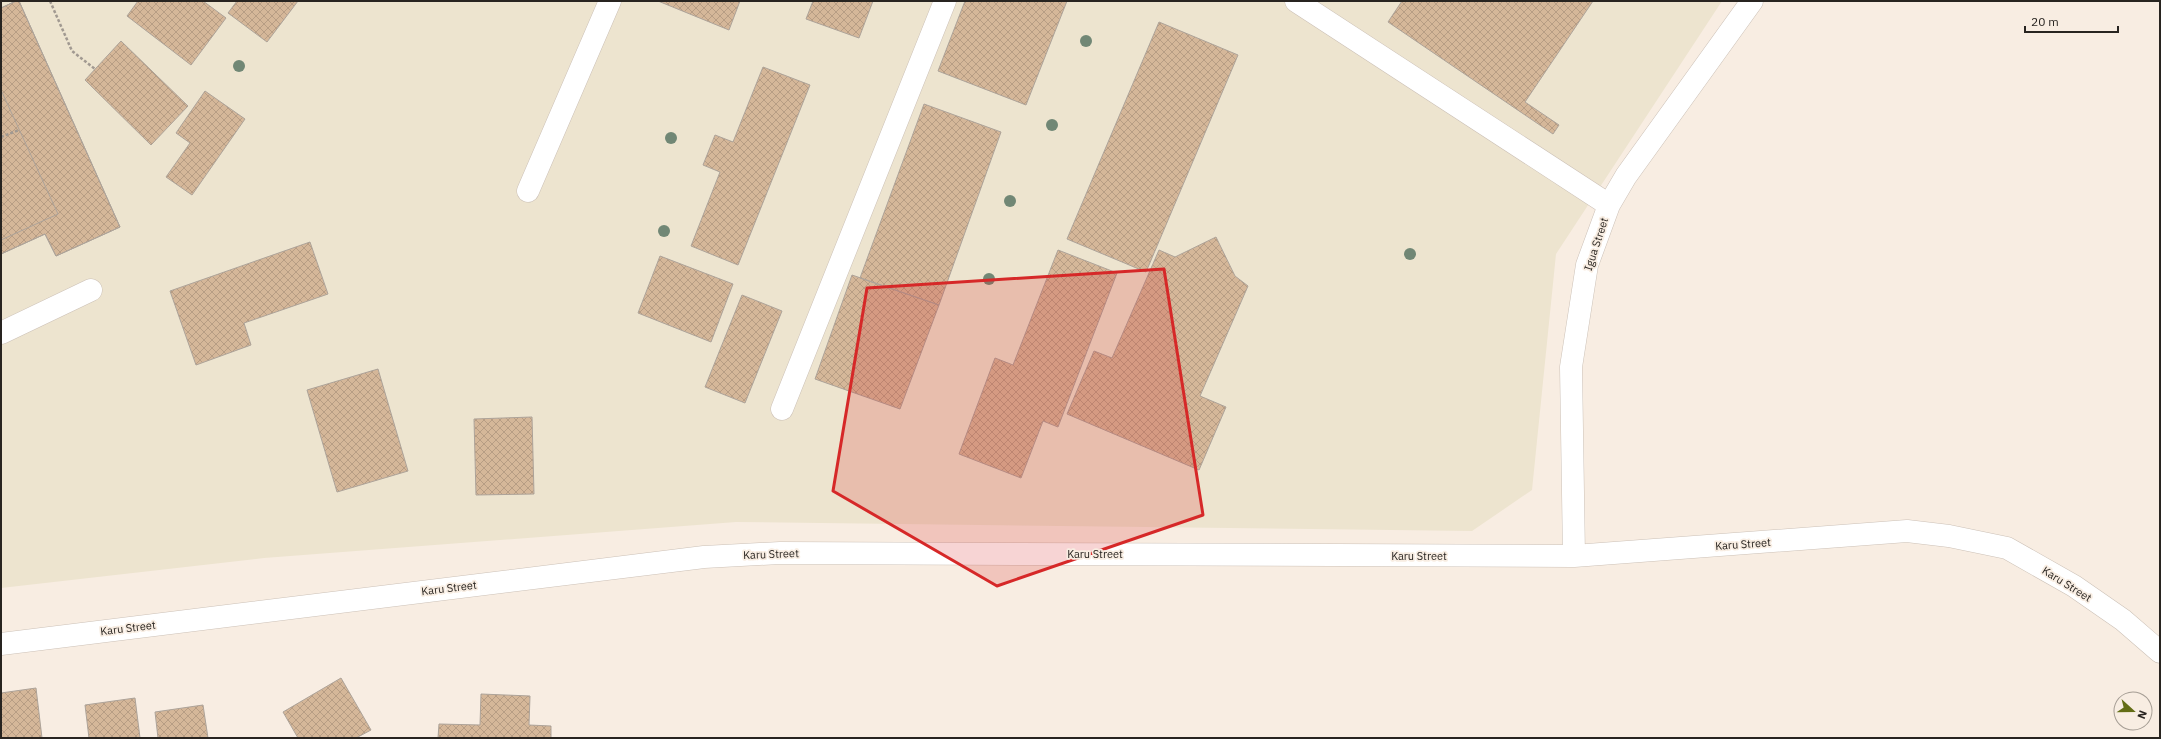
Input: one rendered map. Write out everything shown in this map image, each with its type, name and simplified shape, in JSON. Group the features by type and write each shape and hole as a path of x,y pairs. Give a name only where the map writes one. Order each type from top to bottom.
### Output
{"street":[{"path":"528,191 610,1"},
{"path":"782,409 945,1"},
{"path":"1296,1 1609,206"},
{"name":"Igua Street","path":"1574,556 1571,368 1587,265 1609,206 1626,176 1752,1"},
{"path":"1,333 91,290"},
{"name":"Karu Street","path":"1,644 704,556 780,553 1574,556 1907,531 1949,536 2007,548 2074,586 2123,620 2160,652"}],"path":[{"path":"50,1 72,51 95,69"},
{"path":"1,138 19,130"}],"highlighted area":[{"path":"1164,269 1203,515 997,586 833,491 867,288"}],"shaded area":[{"path":"1,1 1722,1 1556,254 1532,490 1472,531 736,522 264,558 1,588"}],"building":[{"path":"19,1 120,227 56,256 45,234 1,254 1,240 58,214 1,90 1,8"},
{"path":"19,1 120,227 56,256 45,234 1,254 1,8"},
{"path":"138,1 203,1 226,18 191,65 127,16"},
{"path":"237,1 298,1 267,42 228,13"},
{"path":"658,1 740,1 729,30"},
{"path":"813,1 873,1 859,38 806,19"},
{"path":"965,1 1067,1 1026,105 938,71"},
{"path":"1402,1 1593,1 1525,102 1559,125 1553,134 1388,22"},
{"path":"1159,22 1238,55 1146,272 1067,239"},
{"path":"121,41 188,106 151,145 85,80"},
{"path":"763,67 810,85 738,265 691,246 720,172 703,165 715,135 733,142"},
{"path":"205,91 245,119 192,195 166,177 190,143 176,133"},
{"path":"924,104 1001,132 939,305 860,278"},
{"path":"1216,237 1235,276 1248,286 1200,396 1226,407 1199,470 1067,414 1094,351 1112,358 1159,250 1175,257"},
{"path":"310,242 328,294 244,323 251,345 196,365 170,291"},
{"path":"1058,250 1117,273 1058,427 1043,421 1021,478 959,454 995,358 1013,365"},
{"path":"660,256 733,284 711,342 638,313"},
{"path":"852,275 939,305 900,409 815,379"},
{"path":"742,295 782,311 745,403 705,387"},
{"path":"378,369 408,471 337,492 307,390"},
{"path":"532,417 534,494 476,495 474,419"},
{"path":"341,678 371,730 356,738 298,738 283,712"},
{"path":"36,688 42,738 1,738 1,693"},
{"path":"481,694 530,696 529,725 551,726 551,738 438,738 439,724 480,725"},
{"path":"135,698 140,738 89,738 85,705"},
{"path":"203,705 208,738 158,738 155,712"}]}
